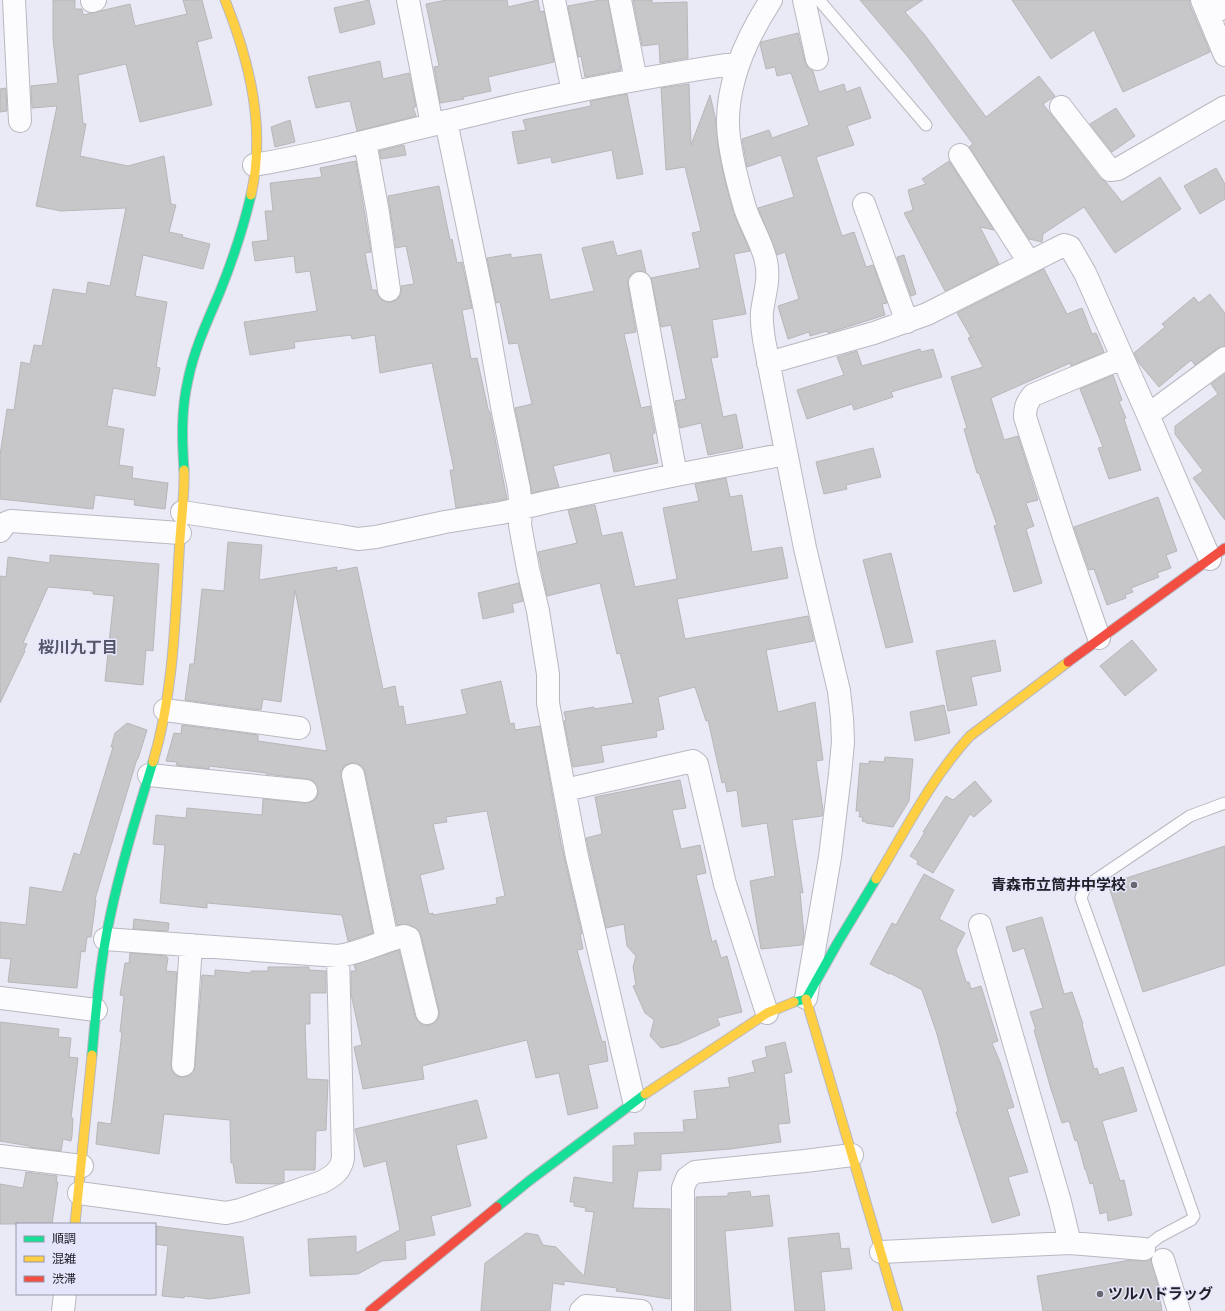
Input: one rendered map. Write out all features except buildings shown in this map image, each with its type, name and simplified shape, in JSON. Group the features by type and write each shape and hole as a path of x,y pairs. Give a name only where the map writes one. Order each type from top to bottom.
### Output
{"street":[{"path":"14,0 20,122"},
{"path":"75,1223 82,1166 96,1010 105,939 119,875 165,710 176,604 184,475 182,432 186,387 195,354 245,219 254,165 257,122 249,69 239,35 225,0"},
{"path":"408,0 485,310 503,412 519,489 521,509 520,525 538,611 548,674 548,703 577,857 634,1101"},
{"path":"554,0 573,92"},
{"path":"620,0 636,80"},
{"path":"771,0 756,26 738,63 729,105 728,124 729,137 741,195 751,226 763,250 766,261 768,287 762,312 762,322 768,363 805,548 839,691 842,718 840,774 830,857 806,999 898,1311"},
{"path":"804,0 817,59"},
{"path":"1212,7 1225,55"},
{"path":"254,165 365,142 573,92 738,63"},
{"path":"1061,107 1110,170 1118,169 1225,107"},
{"path":"365,142 378,213 389,290"},
{"path":"960,155 1029,262"},
{"path":"864,204 907,322"},
{"path":"370,1311 529,1181 634,1101 767,1013 789,1003 806,999 846,929 936,780 959,748 970,736 1099,638 1217,553 1148,416 1084,273 1070,247 1064,245 951,302 907,322 818,350 768,363"},
{"path":"640,283 676,474"},
{"path":"1099,638 1064,537 1025,417 1025,411 1026,404 1033,395 1122,358"},
{"path":"1148,416 1225,358"},
{"path":"0,531 6,523 11,521 181,522 358,538 376,537 445,522 521,509 676,474 786,454"},
{"path":"165,710 299,728"},
{"path":"565,790 693,761 697,764 725,884 767,1013"},
{"path":"148,775 306,791"},
{"path":"353,775 387,940"},
{"path":"980,925 1060,1202 1070,1244"},
{"path":"105,939 338,956 349,954 387,940 404,936 409,938 427,1012"},
{"path":"183,1065 191,945"},
{"path":"79,1194 226,1213 240,1210 322,1182 332,1177 339,1170 342,1158 338,956"},
{"path":"0,998 96,1010"},
{"path":"683,1311 683,1188 687,1178 695,1172 852,1155"},
{"path":"0,1156 82,1166"},
{"path":"881,1252 1070,1244 1144,1249"},
{"path":"1163,1260 1179,1311"},
{"path":"63,1311 65,1295"},
{"path":"581,1311 586,1306 641,1311"}],"lane":[{"path":"819,0 926,125"},
{"path":"1144,1249 1160,1237 1191,1220 1194,1216 1081,898 1085,887 1190,816 1225,803"}],"traffic: fast":[{"path":"184,470 183,414 191,369 201,336 233,258 251,195"},
{"path":"92,1055 101,968 110,917 124,859 153,762"},
{"path":"794,1002 806,999 876,879"},
{"path":"497,1207 529,1181 645,1094"}],"traffic: slow":[{"path":"225,0 242,47 253,96 257,145 251,195"},
{"path":"153,762 165,711 172,660 184,470"},
{"path":"876,879 908,823 931,787 943,769 970,736 1068,662"},
{"path":"806,999 898,1311"},
{"path":"645,1094 767,1013 794,1002"},
{"path":"75,1223 92,1055"}],"traffic: jam":[{"path":"1068,662 1225,548"},
{"path":"370,1311 497,1207"}],"place":[{"name":"青森市立筒井中学校","path":"1134,885"},
{"name":"ツルハドラッグ","path":"1100,1294"}],"district":[{"name":"桜川九丁目","path":"78,647"}]}
